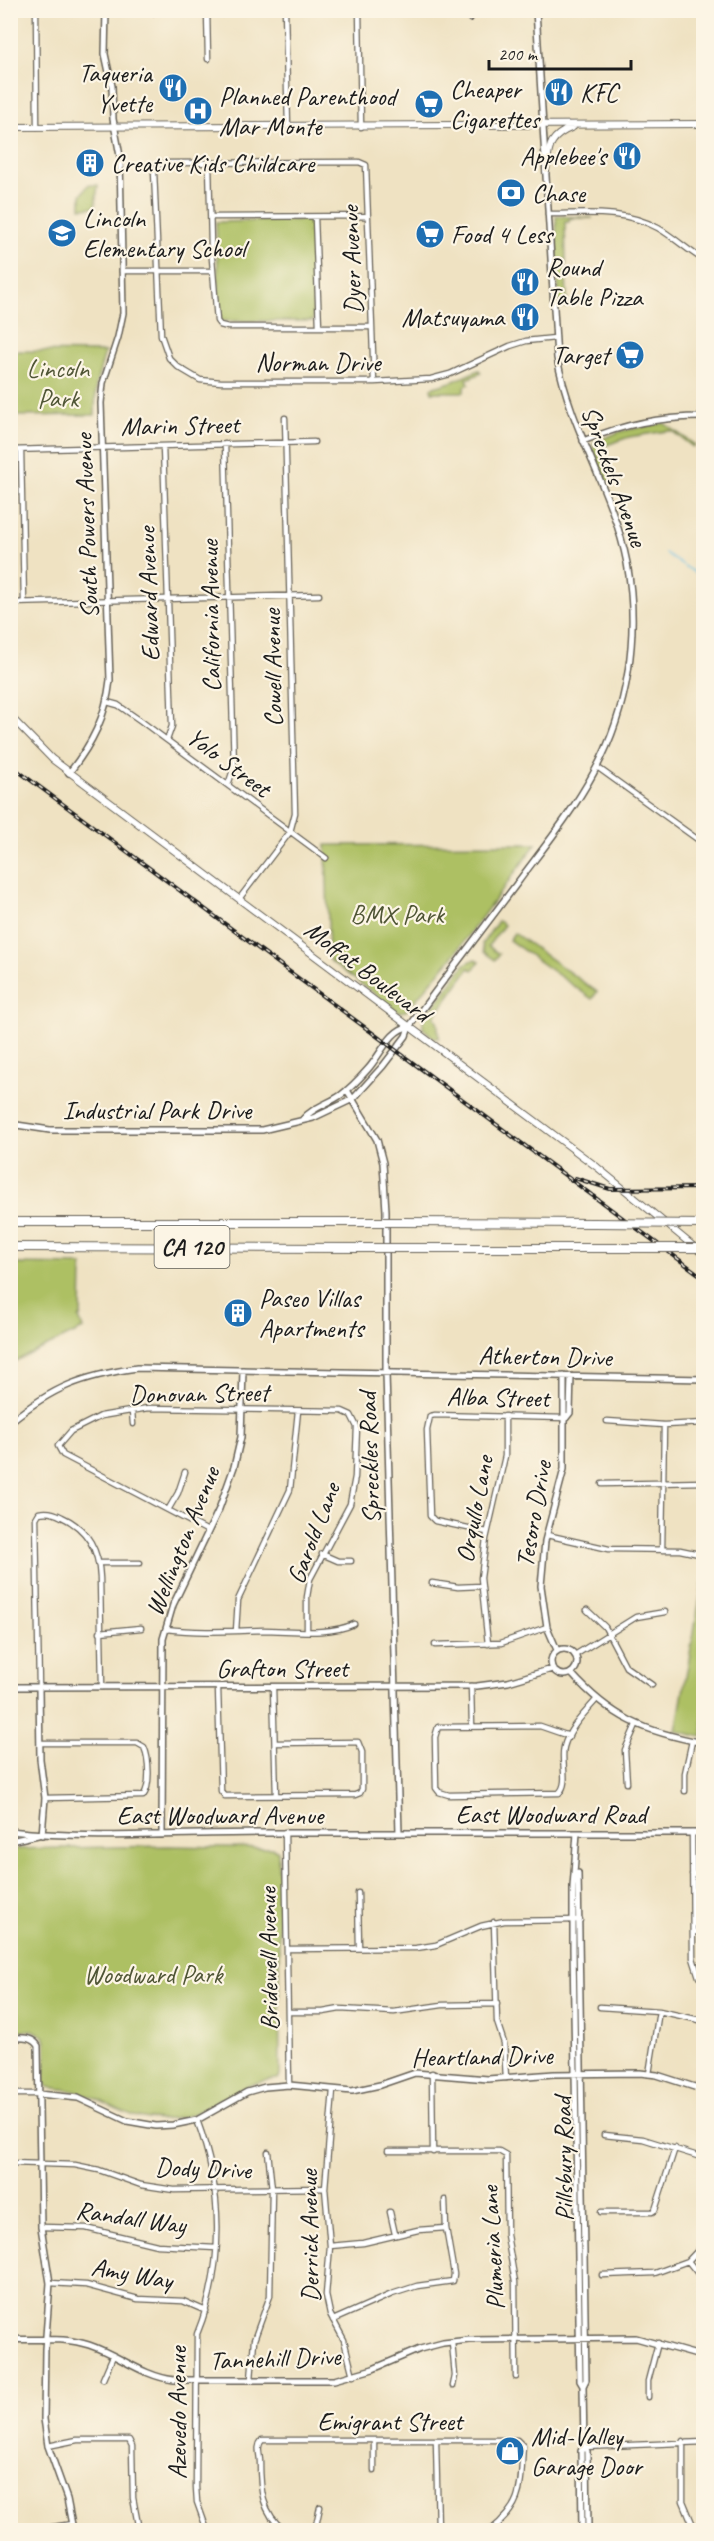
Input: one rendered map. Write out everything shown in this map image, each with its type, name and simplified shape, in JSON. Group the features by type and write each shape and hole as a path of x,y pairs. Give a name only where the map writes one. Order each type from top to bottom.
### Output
{"highway":[{"name":"CA 120","path":"10,1222 704,1224"},
{"name":"CA 120","path":"10,1247 704,1248"}],"main road":[{"path":"10,127 704,124"},
{"path":"546,171 549,147 554,138 560,132 578,125"},
{"name":"Moffat Boulevard","path":"10,716 43,751 69,773 597,1167 704,1255"}],"street":[{"path":"36,10 38,127"},
{"path":"207,10 208,59"},
{"path":"285,10 288,127"},
{"path":"359,10 361,127"},
{"path":"470,19 475,10"},
{"name":"Spreckels Avenue","path":"409,1027 569,813 597,767 613,732 629,667 631,588 620,535 613,510 583,441 562,383 555,338 536,10"},
{"path":"106,12 152,13"},
{"name":"South Powers Avenue","path":"69,773 93,740 107,702 110,680 102,392 122,321 123,271 120,156 112,86 105,54 106,12"},
{"name":"Dyer Avenue","path":"209,163 359,162 366,165 374,382"},
{"name":"Norman Drive","path":"209,163 162,163 154,171 161,335 173,363 192,377 221,382 374,382 431,379 450,374 510,345 555,338"},
{"path":"209,163 213,271 218,321 222,327 372,327"},
{"path":"548,214 600,213 634,218 666,232 704,260"},
{"path":"211,217 368,216"},
{"path":"315,217 319,327"},
{"path":"123,271 213,271"},
{"path":"583,441 638,422 661,418 704,417"},
{"name":"Cowell Avenue","path":"239,899 290,832 295,813 285,418"},
{"name":"Marin Street","path":"10,450 314,441"},
{"name":"California Avenue","path":"225,444 234,767 228,785"},
{"name":"Edward Avenue","path":"163,446 172,726 167,740"},
{"path":"21,450 24,602"},
{"path":"10,603 320,595"},
{"name":"Yolo Street","path":"107,702 118,705 326,858"},
{"path":"597,767 704,844"},
{"name":"Industrial Park Drive","path":"302,1120 310,1111 347,1090 370,1067 398,1030 409,1027"},
{"name":"Industrial Park Drive","path":"10,1124 50,1130 262,1130 321,1115 353,1099 383,1066 406,1036 409,1027"},
{"name":"Spreckles Road","path":"347,1090 377,1140 383,1163 386,1211 386,1373 399,1833"},
{"name":"Atherton Drive","path":"10,1422 65,1385 102,1373 137,1368 704,1379"},
{"name":"Wellington Avenue","path":"162,1835 162,1655 166,1629 173,1605 208,1531 234,1467 241,1437 243,1370"},
{"name":"Tesoro Drive","path":"557,1650 547,1627 541,1586 541,1565 564,1469 566,1418 564,1414 568,1376"},
{"name":"Donovan Street","path":"168,1510 63,1455 58,1446 82,1424 101,1416 148,1408 342,1411 351,1415"},
{"path":"132,1411 133,1424"},
{"path":"236,1631 238,1600 290,1490 298,1412"},
{"name":"Alba Street","path":"487,1532 432,1519 429,1509 427,1430 430,1416 435,1414 566,1418"},
{"name":"Garold Lane","path":"307,1630 309,1584 322,1554 350,1504 355,1477 357,1426 351,1415"},
{"name":"Orqullo Lane","path":"488,1644 481,1586 482,1557 504,1464 505,1416"},
{"path":"607,1421 664,1425 704,1423"},
{"path":"662,1550 664,1425"},
{"path":"185,1472 178,1493 168,1510 208,1531"},
{"path":"602,1484 704,1482"},
{"path":"42,1834 45,1798 40,1759 36,1523 37,1516 44,1512 72,1521 93,1544 99,1563 102,1687"},
{"path":"547,1535 609,1549 680,1550 704,1555"},
{"path":"322,1554 338,1561 351,1561"},
{"path":"99,1563 140,1563"},
{"path":"432,1583 458,1587 481,1586"},
{"path":"587,1610 609,1634 626,1667 652,1685"},
{"path":"575,1655 636,1617 665,1612"},
{"path":"166,1629 194,1632 307,1630 336,1629 354,1624"},
{"path":"435,1645 501,1643 547,1627"},
{"path":"100,1632 141,1628"},
{"path":"567,1649 575,1655 577,1665 571,1673 561,1675 552,1669 551,1659 557,1650 567,1649"},
{"name":"Grafton Street","path":"10,1688 471,1686 508,1682 552,1669"},
{"path":"571,1673 596,1700 616,1715 636,1725 704,1743"},
{"path":"471,1686 472,1726"},
{"path":"273,1687 276,1796"},
{"path":"219,1688 221,1791 225,1796 360,1793 363,1779 362,1752 361,1745 355,1741 275,1743"},
{"path":"569,1736 549,1727 540,1726 442,1726 436,1731 436,1788 439,1792 449,1795 555,1794 562,1791 564,1785 563,1757 569,1736 596,1700"},
{"path":"627,1783 625,1750 636,1725"},
{"path":"685,1791 685,1773 692,1741"},
{"path":"41,1743 137,1743 144,1747 146,1752 147,1786 143,1796 45,1798"},
{"name":"East Woodward Avenue","path":"10,1831 42,1834 162,1835 285,1832 399,1833"},
{"name":"Bridewell Avenue","path":"285,1832 289,2085"},
{"name":"East Woodward Road","path":"399,1833 704,1833"},
{"name":"Pillsbury Road","path":"578,1833 573,1887 577,1920 583,2338 580,2381 583,2386 584,2446 587,2451 588,2530"},
{"path":"692,1833 693,1958 699,1977"},
{"name":"East Woodward Avenue","path":"10,1841 42,1834"},
{"path":"692,1874 704,1874"},
{"path":"358,1893 359,1948"},
{"path":"287,1949 416,1948 436,1945 474,1928 494,1923 577,1920"},
{"path":"494,1923 497,2022 506,2057 506,2078"},
{"path":"693,1932 704,1932"},
{"path":"289,2012 323,2012 340,2008 394,2012 442,2005 497,2004"},
{"path":"600,2007 659,2011 704,2021"},
{"path":"649,2074 659,2011"},
{"path":"10,2038 28,2038 38,2046 40,2228 50,2283 45,2340 44,2419 48,2446 67,2499 73,2527 47,2528"},
{"path":"388,2151 433,2152 432,2073"},
{"name":"Heartland Drive","path":"10,2094 78,2098 118,2118 139,2124 173,2125 197,2120 247,2092 264,2087 289,2085 333,2090 369,2088 404,2076 432,2073 464,2078 506,2078 578,2073 649,2074 704,2090"},
{"name":"Derrick Avenue","path":"333,2090 325,2188 330,2246 326,2295 333,2320 344,2340 353,2376"},
{"name":"Azevedo Avenue","path":"197,2120 212,2162 216,2190 216,2248 213,2282 206,2311 197,2334 196,2487 197,2502 207,2530"},
{"path":"604,2135 634,2137 704,2158"},
{"path":"601,2212 652,2212 655,2210 675,2148"},
{"name":"Plumeria Lane","path":"433,2152 499,2151 506,2154 507,2235 515,2282 516,2377"},
{"path":"251,2380 254,2340 270,2296 272,2189 268,2152"},
{"name":"Dody Drive","path":"10,2163 87,2166 152,2188 216,2190 325,2188"},
{"path":"333,2320 409,2289 453,2281 445,2200"},
{"path":"390,2212 395,2234"},
{"name":"Randall Way","path":"40,2228 86,2228 156,2245 216,2248"},
{"path":"330,2246 363,2243 395,2234 446,2228"},
{"path":"602,2275 656,2273 688,2260 704,2244"},
{"path":"688,2260 704,2282"},
{"name":"Amy Way","path":"50,2283 86,2285 138,2300 183,2301 206,2311"},
{"name":"Tannehill Drive","path":"10,2339 78,2342 114,2356 152,2376 174,2380 334,2380 353,2376 420,2349 452,2342 515,2339 636,2338 704,2357"},
{"path":"452,2342 455,2376 453,2386"},
{"path":"648,2397 648,2381 658,2343"},
{"path":"103,2379 114,2356"},
{"path":"48,2446 77,2440 125,2439 131,2443 132,2490 139,2530"},
{"name":"Emigrant Street","path":"284,2530 269,2514 262,2497 258,2450 265,2439 520,2441 523,2446 521,2492 514,2505 491,2530"},
{"path":"374,2440 374,2471"},
{"path":"436,2440 438,2530"},
{"path":"682,2441 683,2501 695,2530"},
{"path":"584,2446 704,2442"},
{"name":"Pillsbury Road","path":"582,2530 581,2451 584,2446"},
{"path":"315,2530 320,2507"}],"green space":[{"path":"88,185 98,185 95,207 81,208 81,195"},
{"path":"556,216 593,218 570,218 569,222 565,222 567,307 559,305"},
{"path":"311,220 313,321 220,321 216,222"},
{"name":"Lincoln Park","path":"11,351 105,352 96,384 95,415 11,416"},
{"path":"479,370 481,373 467,379 469,384 464,387 464,392 432,392 431,388"},
{"path":"664,423 695,445 693,447 672,431 667,431 629,437 601,447 614,480 609,482 606,480 593,451 594,442 622,431"},
{"name":"BMX Park","path":"536,844 450,960 406,1011 399,1012 329,960 326,845"},
{"path":"498,921 504,925 488,946 499,954 495,960 484,952 482,944"},
{"path":"514,933 597,992 592,999 509,940"},
{"path":"475,959 480,961 473,970 469,968 434,1017 437,1020 439,1038 434,1038 423,1028 423,1021 465,964"},
{"path":"11,1264 82,1265 81,1316 79,1318 83,1329 11,1363"},
{"path":"703,1582 703,1737 676,1731"},
{"name":"Woodward Park","path":"169,1846 273,1848 278,1851 280,2076 278,2079 263,2081 236,2091 185,2116 158,2120 135,2116 80,2092 48,2087 44,2083 46,2051 44,2036 33,2030 11,2032 11,1849"}],"waterway":[{"path":"665,553 704,579"}],"railway":[{"path":"10,765 704,1278"},
{"path":"575,1178 610,1189 704,1188"}],"place":[{"name":"Taqueria Yvette","path":"173,88"},
{"name":"KFC","path":"559,92"},
{"name":"Cheaper Cigarettes","path":"429,104"},
{"name":"Planned Parenthood Mar Monte","path":"198,111"},
{"name":"Applebee's","path":"627,156"},
{"name":"Creative Kids Childcare","path":"90,163"},
{"name":"Chase","path":"511,193"},
{"name":"Lincoln Elementary School","path":"62,233"},
{"name":"Food 4 Less","path":"430,234"},
{"name":"Round Table Pizza","path":"525,282"},
{"name":"Matsuyama","path":"525,317"},
{"name":"Target","path":"630,355"},
{"name":"Paseo Villas Apartments","path":"238,1313"},
{"name":"Mid-Valley Garage Door","path":"510,2451"}]}
